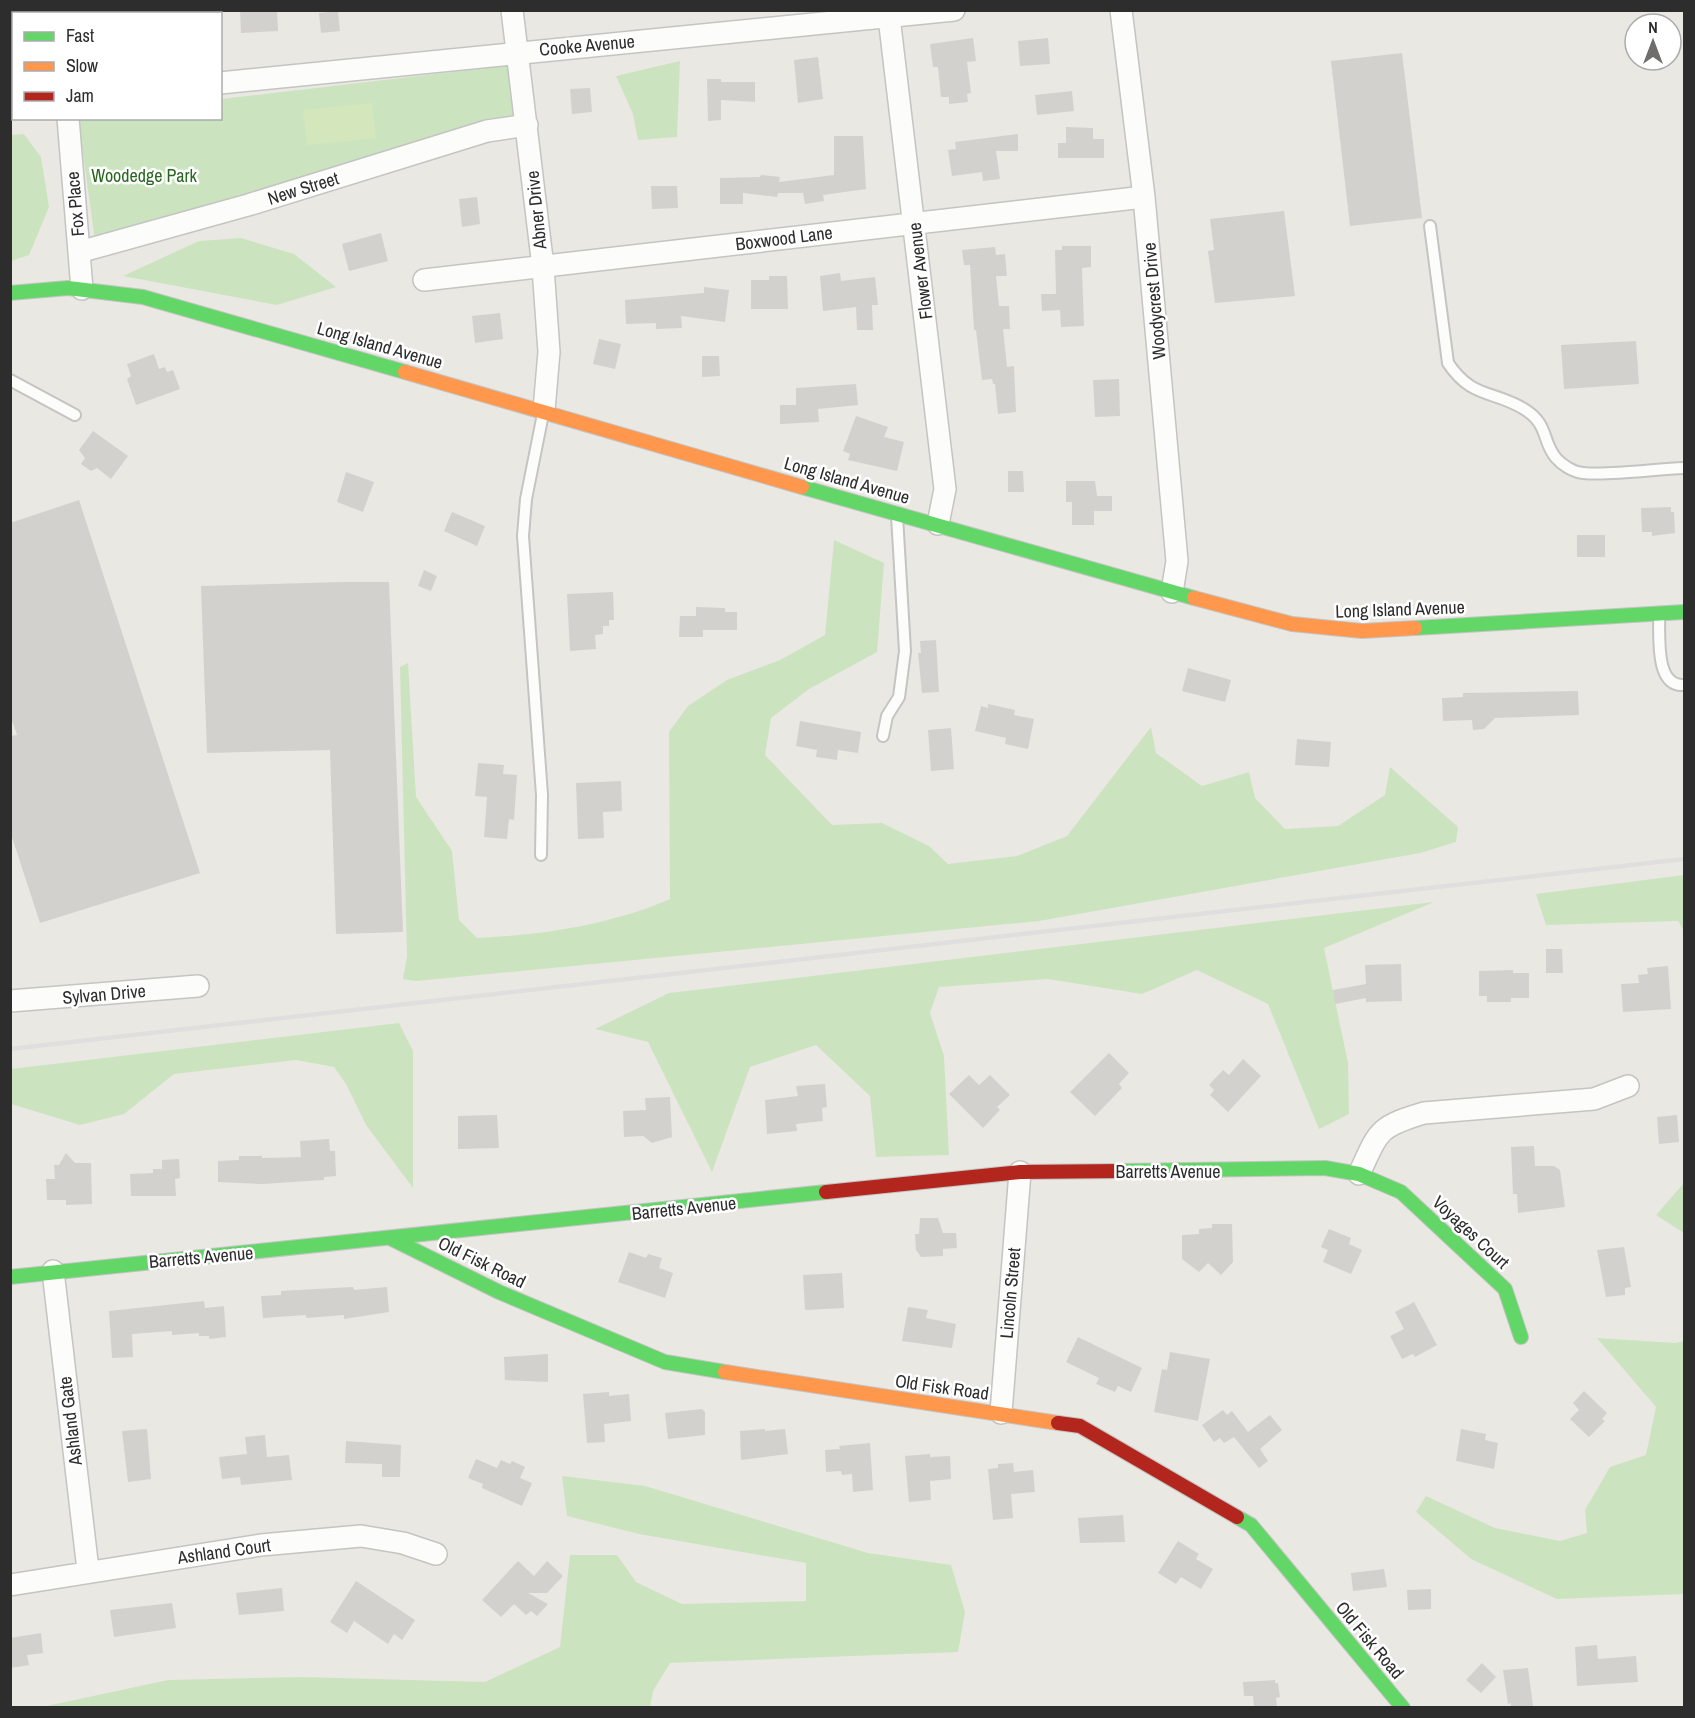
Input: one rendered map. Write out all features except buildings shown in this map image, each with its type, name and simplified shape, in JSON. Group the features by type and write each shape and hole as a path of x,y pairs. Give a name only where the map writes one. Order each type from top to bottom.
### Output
{"street":[{"name":"Abner Drive","path":"512,10 543,267 549,352 544,410"},
{"name":"Cooke Avenue","path":"222,83 954,10"},
{"name":"Woodycrest Drive","path":"1121,10 1144,197 1177,561 1172,592"},
{"name":"Flower Avenue","path":"890,17 945,489 938,524"},
{"name":"Fox Place","path":"68,120 82,289"},
{"name":"New Street","path":"79,252 248,205 487,131 527,125"},
{"name":"Boxwood Lane","path":"424,280 1144,197"},
{"name":"Long Island Avenue","path":"10,293 82,289 110,291 162,302 1260,617 1340,630 1390,630 1684,612"},
{"name":"Sylvan Drive","path":"10,1001 198,986"},
{"path":"1359,1174 1377,1134 1400,1120 1424,1113 1594,1099 1628,1086"},
{"name":"Barretts Avenue","path":"10,1276 392,1239 1020,1172 1325,1168 1359,1174 1401,1192"},
{"name":"Lincoln Street","path":"1001,1413 1020,1172"},
{"name":"Voyages Court","path":"1401,1192 1505,1289 1521,1337"},
{"name":"Old Fisk Road","path":"392,1239 499,1292 665,1362 812,1387 1080,1426 1251,1525 1403,1707"},
{"name":"Ashland Gate","path":"53,1271 88,1570"},
{"name":"Ashland Court","path":"10,1585 88,1570 261,1545 361,1536 403,1543 436,1554"}],"lane":[{"path":"1430,226 1448,363 1457,377 1484,395 1524,409 1536,418 1545,431 1554,456 1566,467 1583,473 1684,468"},
{"path":"10,380 75,415"},
{"path":"541,855 542,795 523,536 526,499 544,410"},
{"path":"883,736 887,716 899,697 904,651 896,512"},
{"path":"1659,614 1662,669 1666,677 1679,686 1684,685"}],"green space":[{"path":"680,61 677,137 638,140 633,114 616,76"},
{"name":"Woodedge Park","path":"513,65 517,124 96,247 78,120 222,120 222,99"},
{"path":"372,103 376,138 307,145 303,110"},
{"path":"24,134 41,157 49,207 29,255 11,261 11,135"},
{"path":"241,238 294,254 336,287 277,305 123,276 199,241"},
{"path":"834,540 884,563 877,652 809,689 771,718 765,755 832,825 882,823 929,846 948,864 1017,856 1067,836 1151,727 1156,753 1202,786 1249,772 1255,798 1285,829 1338,826 1385,795 1390,767 1458,827 1456,842 1420,853 1039,921 416,981 403,979 407,956 400,667 408,663 416,797 452,851 459,920 477,938 551,931 624,916 670,899 669,732 688,706 727,680 780,660 825,635"},
{"path":"1684,875 1684,931 1678,921 1546,925 1536,894"},
{"path":"1434,902 1324,948 1348,1063 1349,1114 1319,1129 1268,1004 1197,970 1142,994 1048,979 939,987 930,1013 944,1056 949,1155 876,1157 870,1096 816,1045 750,1067 712,1172 648,1042 595,1029 669,993"},
{"path":"399,1023 413,1051 413,1188 366,1125 346,1084 334,1067 296,1060 174,1074 124,1114 80,1125 11,1104 11,1069"},
{"path":"1684,1183 1684,1233 1656,1215"},
{"path":"1597,1338 1675,1343 1684,1341 1684,1594 1557,1599 1471,1559 1416,1512 1426,1496 1495,1528 1560,1541 1587,1533 1585,1510 1610,1467 1646,1455 1656,1407"},
{"path":"562,1476 645,1486 868,1553 951,1565 965,1612 958,1652 670,1663 653,1691 650,1707 42,1707 168,1680 301,1677 485,1682 560,1647 570,1555 617,1555 636,1582 682,1604 806,1601 806,1563 639,1534 567,1516"}],"railway":[{"path":"10,1049 1684,859"}],"traffic: fast":[{"path":"10,293 68,288 143,297 405,372"},
{"path":"802,487 1194,598"},
{"path":"1415,628 1684,612"},
{"path":"1121,1171 1325,1168 1359,1174 1401,1192 1505,1289 1521,1337"},
{"path":"10,1277 826,1192"},
{"path":"392,1239 499,1292 665,1362 725,1372"},
{"path":"1237,1517 1251,1525 1403,1708"}],"traffic: slow":[{"path":"405,372 802,487"},
{"path":"1194,598 1292,624 1362,631 1415,628"},
{"path":"725,1372 1058,1423"}],"traffic: jam":[{"path":"826,1192 1020,1172 1121,1171"},
{"path":"1058,1423 1080,1426 1237,1517"}]}
